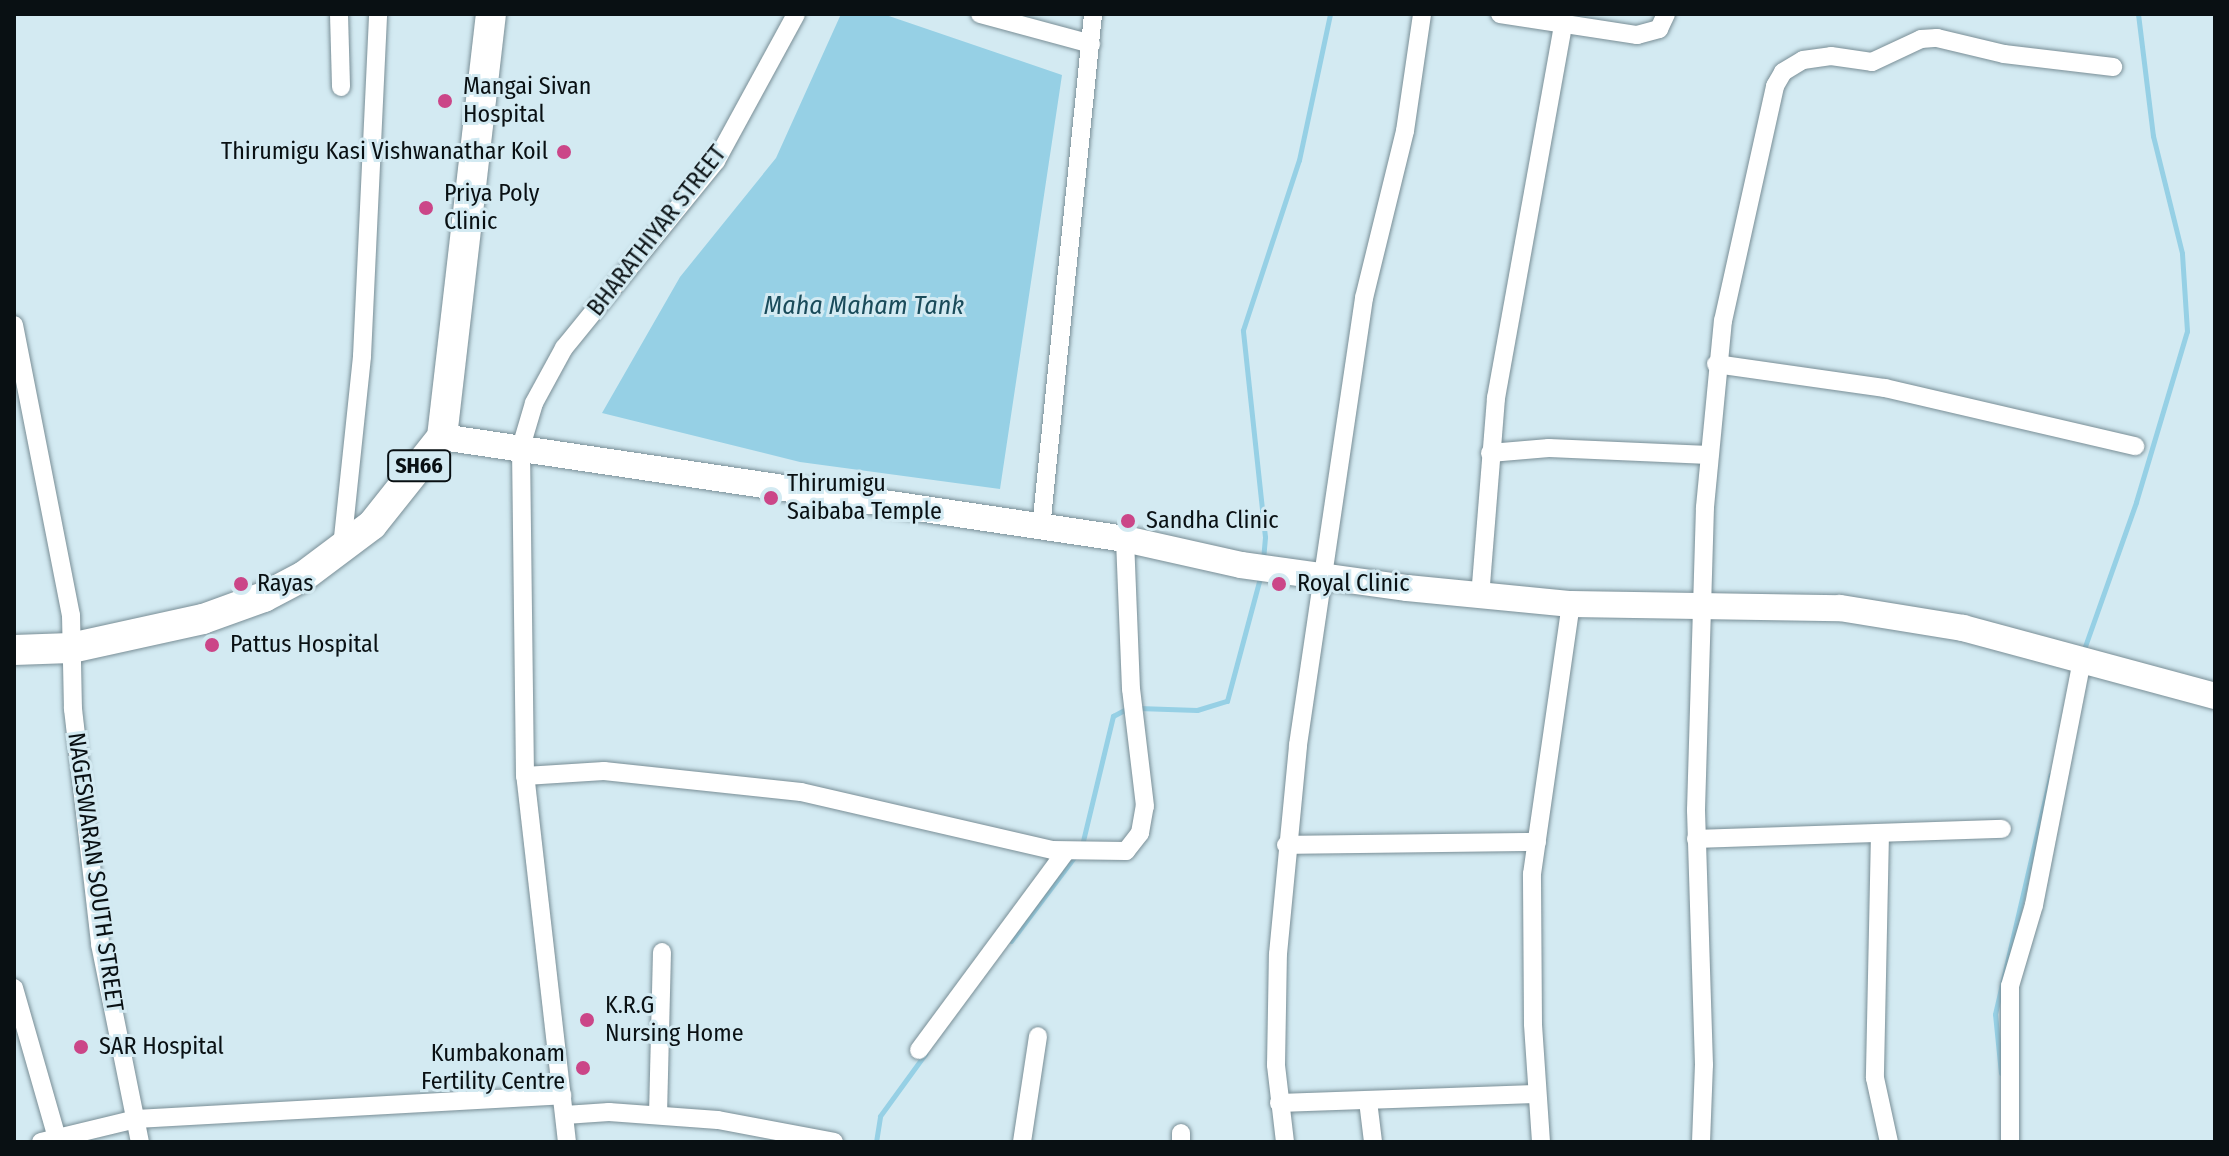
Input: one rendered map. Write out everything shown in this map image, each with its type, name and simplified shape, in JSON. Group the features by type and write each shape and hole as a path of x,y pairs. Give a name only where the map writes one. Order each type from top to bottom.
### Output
{"main road":[{"name":"SH66","path":"14,650 71,648 203,619 264,597 372,525 442,437 491,14"}],"street":[{"path":"339,14 341,87"},
{"path":"342,547 362,356 378,14"},
{"name":"BHARATHIYAR STREET","path":"567,1142 525,776 521,447 534,403 564,348 716,161 796,14"},
{"path":"980,14 1091,44"},
{"path":"1041,528 1093,14"},
{"path":"1285,1142 1279,1103 1276,1020 1286,845 1321,575 1364,298 1405,131 1422,14"},
{"path":"1511,15 1563,25 1651,35 1666,14"},
{"path":"1480,597 1490,453 1515,281 1563,25"},
{"path":"1701,1142 1704,1065 1696,839 1709,455 1716,364 1751,188 1783,72 1803,60 1831,56 1872,62 1921,39 1937,38 2004,54 2113,67"},
{"name":"NAGESWARAN SOUTH STREET","path":"14,325 60,549 71,648 73,709 100,944 140,1142"},
{"path":"1716,364 1885,388 2135,446"},
{"path":"442,437 1125,539 1241,565 1480,597 1571,604 1840,608 1963,628 2215,696"},
{"path":"1490,453 1549,448 1709,455"},
{"path":"525,776 604,771 801,792 1059,850 1126,851 1140,833 1145,806 1131,689 1125,539"},
{"path":"1541,1142 1535,1094 1532,936 1537,842 1571,604"},
{"path":"2010,1142 2010,986 2034,905 2092,663"},
{"path":"1696,839 2002,829"},
{"path":"1880,833 1875,1078 1889,1142"},
{"path":"1286,845 1537,842"},
{"path":"919,1050 1059,850"},
{"path":"658,1115 662,952"},
{"path":"14,988 49,1140 136,1119 562,1095"},
{"path":"1022,1142 1038,1036"},
{"path":"1279,1103 1535,1094"},
{"path":"1368,1101 1373,1142"},
{"path":"565,1115 658,1115 834,1142"}],"water":[{"name":"Maha Maham Tank","path":"841,14 883,14 1062,75 1000,489 800,462 602,413 680,277 776,158"}],"waterway":[{"path":"1263,560 1265,537 1243,330 1299,160 1330,14"},
{"path":"2083,652 2136,502 2187,331 2182,253 2153,136 2138,14"},
{"path":"1138,708 1197,710 1227,701 1261,574"},
{"path":"1082,845 1113,716 1128,708"},
{"path":"2001,1073 1995,1014 2051,774"},
{"path":"1011,941 1075,856"},
{"path":"876,1142 880,1116 925,1054"}],"place":[{"name":"Mangai Sivan Hospital","path":"445,101"},
{"name":"Thirumigu Kasi Vishwanathar Koil","path":"564,152"},
{"name":"Priya Poly Clinic","path":"426,208"},
{"name":"Thirumigu Saibaba Temple","path":"771,498"},
{"name":"Sandha Clinic","path":"1128,521"},
{"name":"Rayas","path":"241,584"},
{"name":"Royal Clinic","path":"1279,584"},
{"name":"Pattus Hospital","path":"212,645"},
{"name":"K.R.G Nursing Home","path":"587,1020"},
{"name":"SAR Hospital","path":"81,1047"},
{"name":"Kumbakonam Fertility Centre","path":"583,1068"}]}
